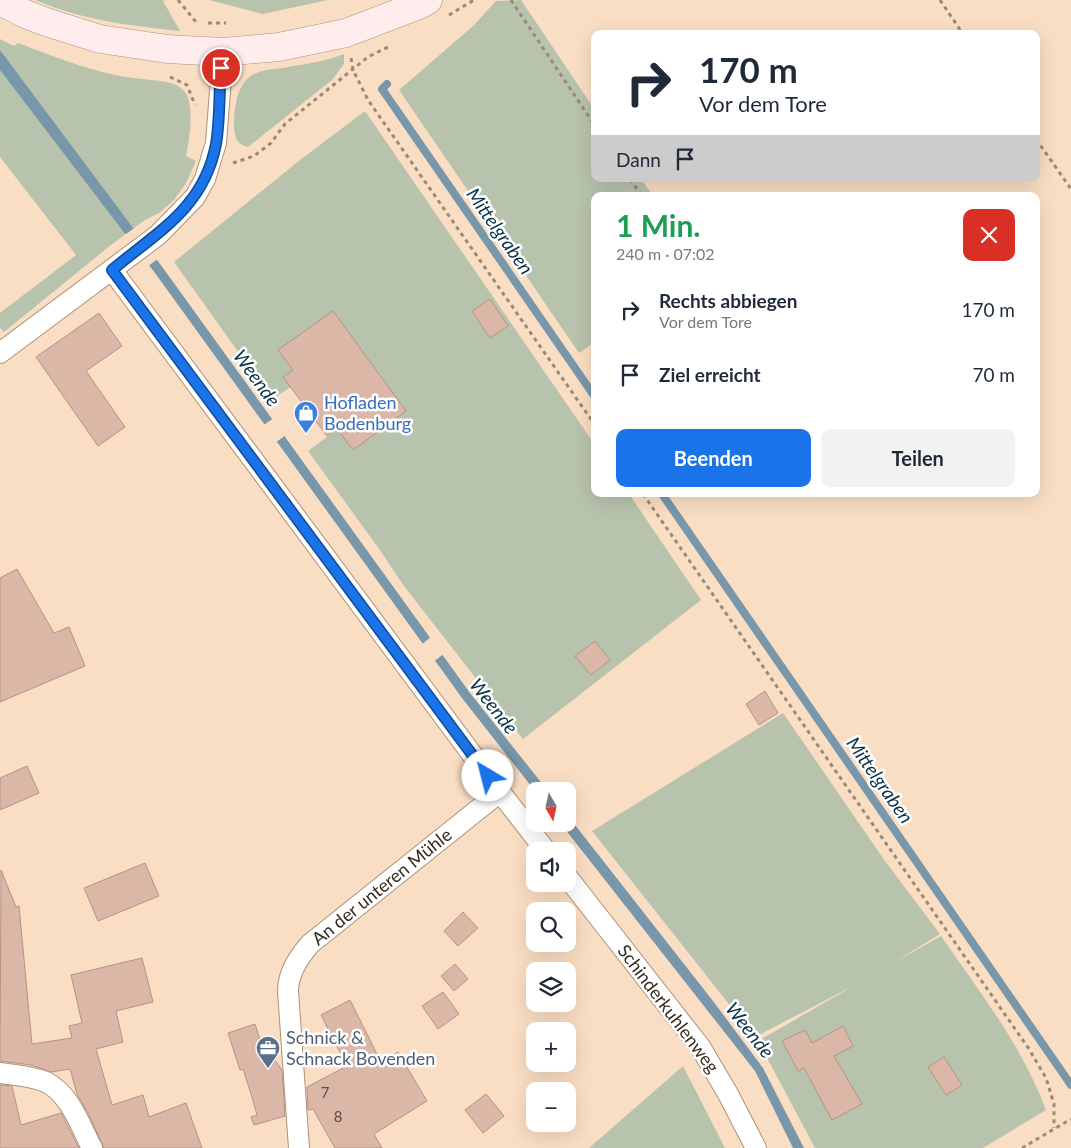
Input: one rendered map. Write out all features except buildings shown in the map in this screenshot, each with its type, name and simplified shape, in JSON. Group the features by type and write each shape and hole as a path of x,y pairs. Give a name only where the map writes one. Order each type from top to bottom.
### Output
{"main road":[{"path":"11,7 46,22 100,39 167,48 223,52 279,47 346,33 428,0"}],"street":[{"path":"0,353 158,235 195,197 205,178 216,143 223,52"},
{"path":"118,265 500,792 539,842"},
{"name":"An der unteren Mühle","path":"299,1148 288,992 288,982 296,962 310,944 500,792"},
{"name":"Schinderkuhlenweg","path":"576,888 701,1048 756,1148"},
{"path":"0,1073 44,1081 56,1088 66,1098 92,1148"}],"path":[{"path":"178,0 195,22 235,24"},
{"path":"511,0 591,120"},
{"path":"940,0 960,30"},
{"path":"254,156 271,143 285,124 353,70 368,100 591,419"},
{"path":"164,76 173,77 187,85 195,104 195,113"},
{"path":"1040,145 1071,189"},
{"path":"645,497 1029,1049 1046,1078 1054,1104 1054,1128"},
{"path":"1022,1148 1071,1119"}],"green space":[{"path":"35,0 166,0 163,1 180,31 88,17 70,13"},
{"path":"209,0 328,0 263,14"},
{"path":"521,0 591,104 591,182 643,182 650,192 591,192 591,345 579,353 399,90 473,26 496,1"},
{"path":"0,39 14,46 18,43 94,70 126,77 171,83 181,88 188,98 191,114 186,156 196,161 186,183 174,200 159,213 145,220 111,245 4,332 0,328 0,313 76,255 0,157"},
{"path":"344,54 344,64 332,80 248,147 238,141 234,128 236,103 241,88 251,76 265,70 314,63"},
{"path":"365,111 591,439 591,497 631,497 701,600 523,739 404,586 308,451 390,390 347,331 284,377 291,387 272,399 174,262 300,160"},
{"path":"783,713 885,861 940,934 895,962 941,936 1013,1042 1036,1087 1046,1110 983,1148 815,1148 758,1041 855,985 755,1037 592,831"},
{"path":"683,1066 725,1148 589,1148"}],"water":[{"path":"0,50 163,268 470,693 541,782 528,782 462,698 155,273 0,70"},
{"path":"576,826 763,1068 804,1148 793,1148 755,1071 567,832 576,832"}],"pier":[{"path":"136,227 159,258 147,267 123,236"},
{"path":"274,418 286,435 275,443 262,426"},
{"path":"432,636 445,653 433,662 421,645"}],"waterway":[{"name":"Mittelgraben","path":"387,84 382,89 591,391"},
{"name":"Mittelgraben","path":"664,497 1071,1085"}],"place":[{"name":"Hofladen Bodenburg","path":"306,434"},
{"name":"Schnick & Schnack Bovenden","path":"268,1069"}],"route":[{"path":"221,68 216,143 205,178 195,197 158,235 112,270 488,776"}],"water label":[{"name":"Weende","path":"257,378"},
{"name":"Weende","path":"494,706"},
{"name":"Weende","path":"750,1030"}]}
